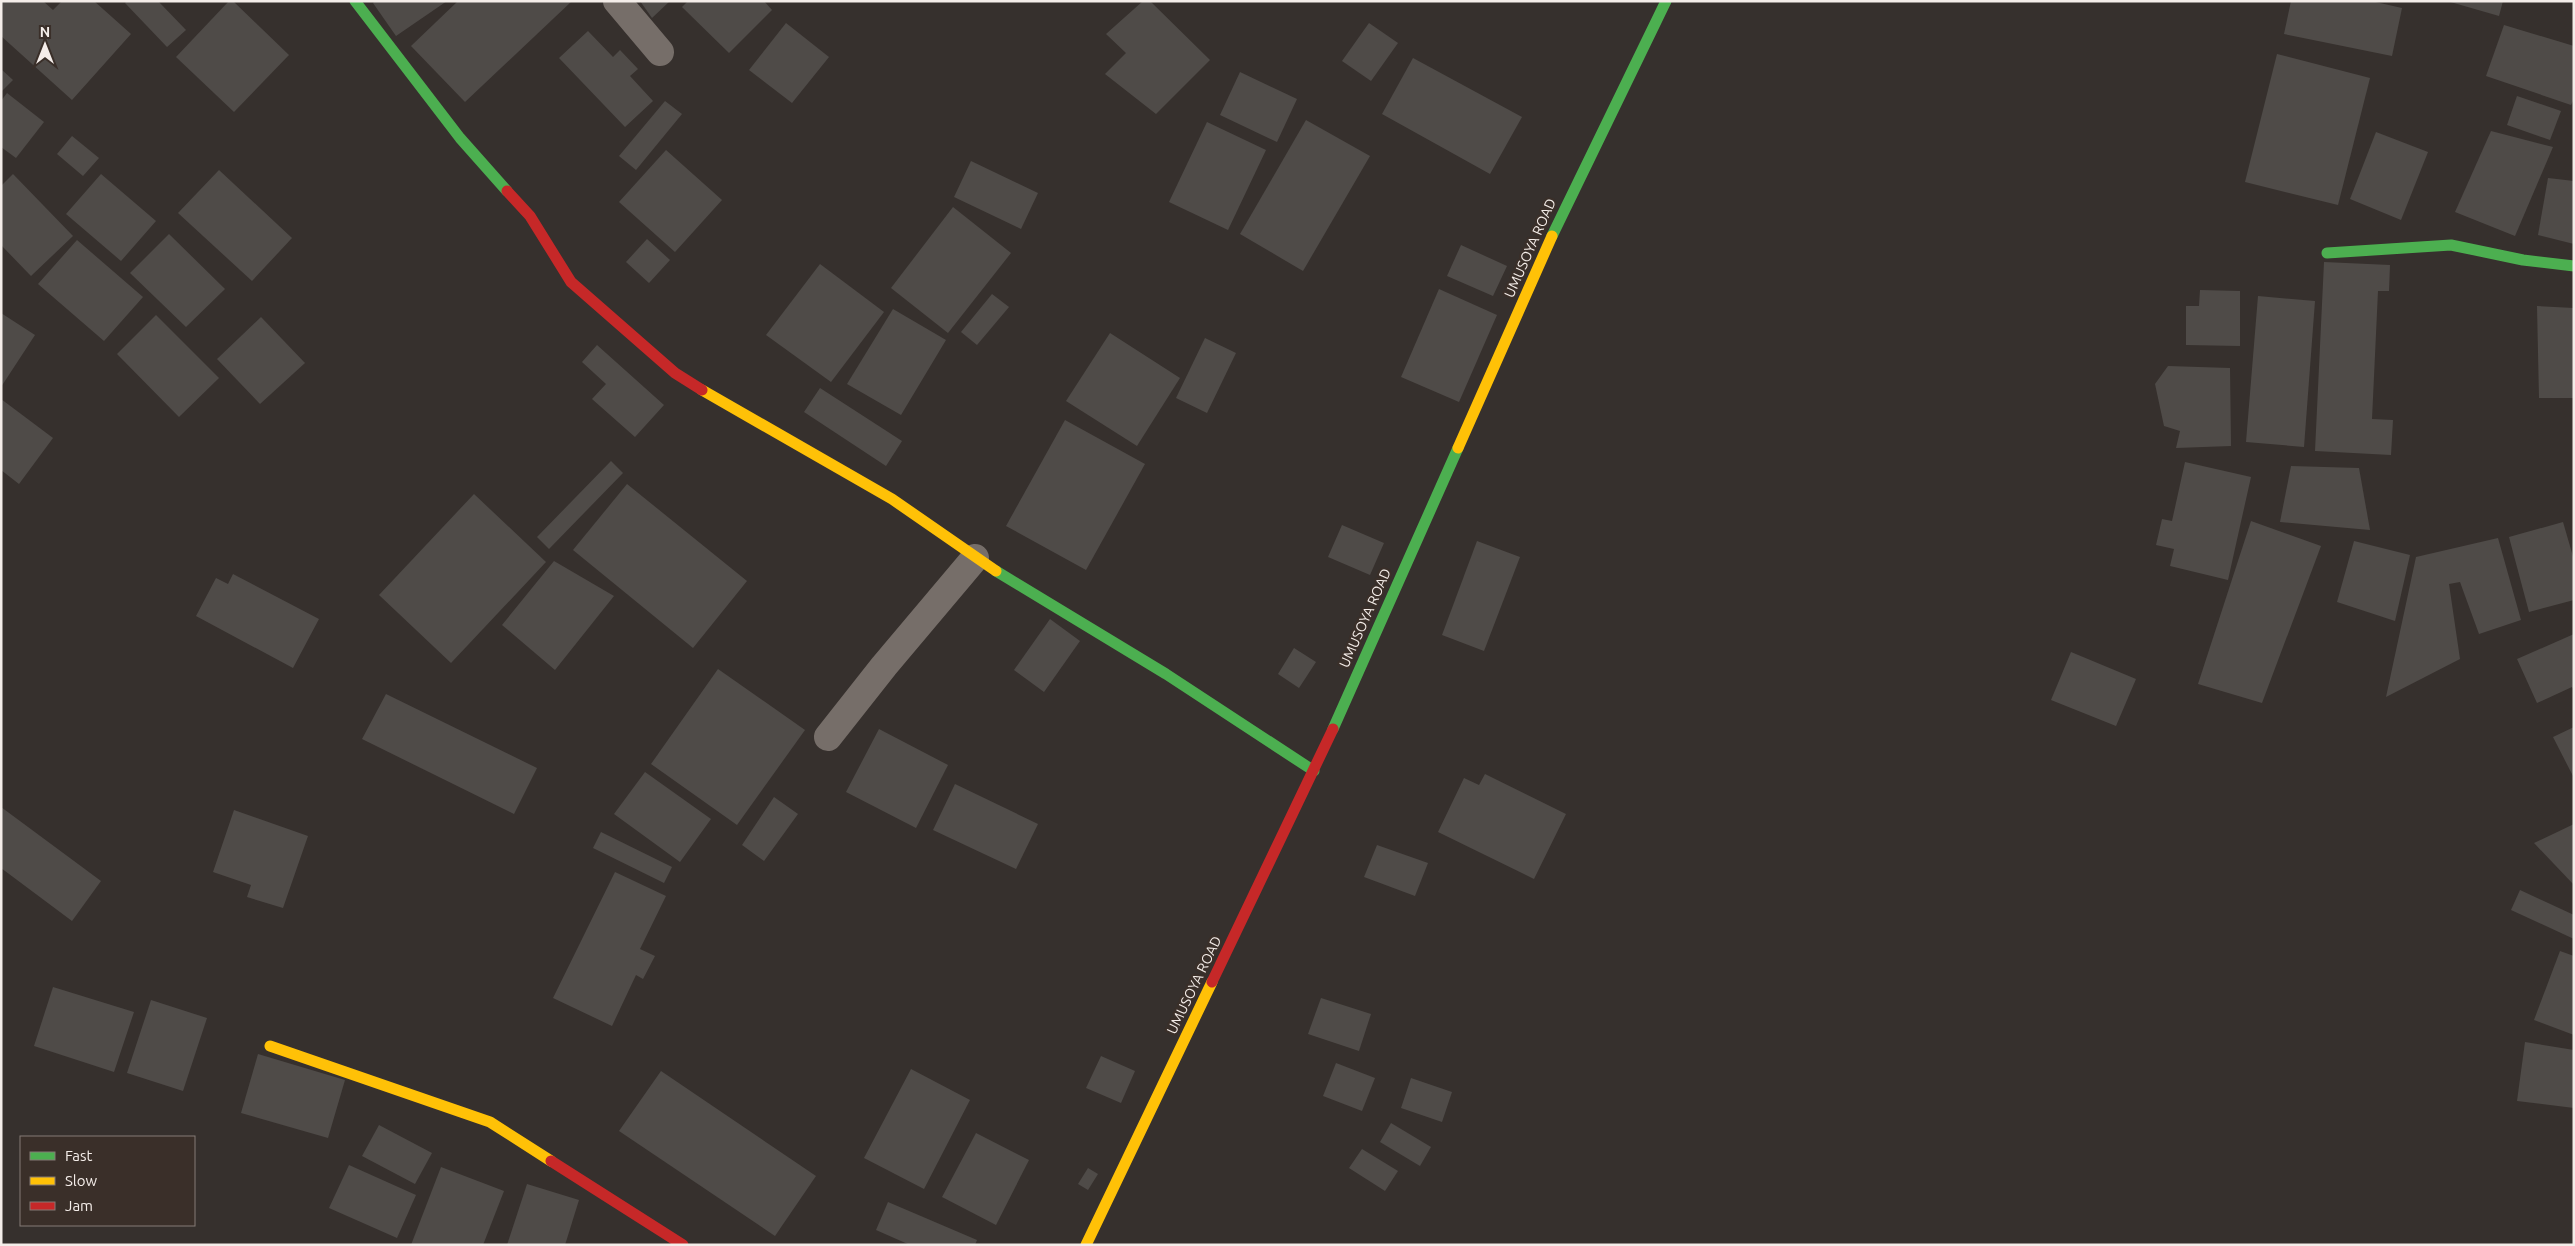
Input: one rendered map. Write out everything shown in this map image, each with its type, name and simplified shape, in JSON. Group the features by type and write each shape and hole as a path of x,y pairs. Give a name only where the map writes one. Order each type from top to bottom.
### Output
{"street":[{"path":"355,1 460,138 530,216 572,282 675,373 759,424 892,499 975,558 1166,674 1314,771"},
{"path":"617,1 660,52"},
{"name":"UMUSOYA ROAD","path":"1086,1245 1314,771 1569,199 1666,1"},
{"path":"2327,253 2451,246 2523,260 2574,266"},
{"path":"828,737 975,558"},
{"path":"270,1046 490,1122 683,1245"}],"building":[{"path":"1,1 43,1 53,10 62,1 94,1 131,34 72,100 1,36"},
{"path":"127,1 158,1 186,30 167,47 125,3"},
{"path":"229,1 233,1 289,55 234,112 176,57"},
{"path":"375,1 447,1 396,36 373,3"},
{"path":"458,1 572,1 465,102 411,46"},
{"path":"640,1 670,1 652,18"},
{"path":"688,1 764,1 772,10 729,53 682,7"},
{"path":"1143,1 1150,1 1210,60 1156,114 1105,74 1126,53 1106,34"},
{"path":"2291,1 2371,1 2402,8 2392,56 2284,34"},
{"path":"2447,1 2503,1 2499,16"},
{"path":"786,23 829,57 792,103 749,70"},
{"path":"1369,23 1398,43 1371,81 1342,61"},
{"path":"2504,25 2574,46 2574,99 2571,105 2486,76"},
{"path":"588,31 613,57 620,50 638,69 630,76 653,101 625,127 559,58"},
{"path":"2277,54 2370,78 2338,205 2245,182"},
{"path":"1413,58 1522,117 1490,174 1382,114"},
{"path":"1,69 13,80 1,92"},
{"path":"1240,72 1297,99 1277,142 1220,115"},
{"path":"7,93 44,122 16,158 1,147 1,101"},
{"path":"2517,96 2561,111 2550,140 2507,125"},
{"path":"665,101 682,114 636,170 619,156"},
{"path":"1306,120 1370,156 1303,271 1240,234"},
{"path":"1207,122 1266,150 1228,230 1169,202"},
{"path":"2491,131 2553,147 2515,236 2455,212"},
{"path":"2376,132 2428,152 2401,220 2350,199"},
{"path":"72,136 99,158 83,176 57,154"},
{"path":"666,150 722,200 675,252 619,202"},
{"path":"971,161 1038,193 1021,229 954,197"},
{"path":"219,170 292,238 252,281 178,213"},
{"path":"13,174 73,236 31,276 1,245 1,186"},
{"path":"101,174 156,221 121,261 66,214"},
{"path":"2548,178 2574,181 2574,244 2538,235"},
{"path":"953,207 1011,253 948,333 891,288"},
{"path":"169,234 225,289 186,327 130,273"},
{"path":"647,239 670,260 649,283 626,262"},
{"path":"77,240 143,297 104,341 38,284"},
{"path":"1461,245 1507,266 1493,296 1447,276"},
{"path":"2324,262 2390,265 2389,291 2378,291 2372,419 2393,420 2391,455 2315,451"},
{"path":"820,264 884,312 831,382 766,335"},
{"path":"1439,289 1497,315 1459,402 1401,377"},
{"path":"2200,290 2240,291 2240,346 2186,345 2186,306 2199,306"},
{"path":"992,294 1009,307 977,345 961,332"},
{"path":"2258,296 2315,301 2304,447 2246,442"},
{"path":"2537,306 2574,308 2574,398 2539,398"},
{"path":"893,309 946,340 901,415 847,384"},
{"path":"1,313 35,335 1,387"},
{"path":"156,315 219,378 179,417 117,354"},
{"path":"261,317 305,363 260,404 217,359"},
{"path":"1110,333 1180,378 1137,446 1066,401"},
{"path":"1205,338 1236,353 1207,413 1176,398"},
{"path":"597,345 664,405 635,437 592,399 606,384 582,362"},
{"path":"2168,366 2230,368 2231,446 2176,448 2180,431 2164,426 2155,384"},
{"path":"820,388 902,441 886,466 804,412"},
{"path":"1,399 53,438 19,484 1,470"},
{"path":"1065,420 1145,464 1086,570 1006,526"},
{"path":"611,461 623,473 549,549 537,537"},
{"path":"2185,462 2251,477 2228,580 2170,566 2174,549 2156,545 2162,519 2172,521"},
{"path":"2291,466 2359,468 2370,530 2280,522"},
{"path":"627,484 747,581 693,648 573,550"},
{"path":"474,494 546,562 451,663 379,595"},
{"path":"2251,521 2321,546 2262,703 2198,684"},
{"path":"2563,522 2574,560 2574,600 2529,612 2509,537"},
{"path":"1342,525 1384,543 1370,575 1328,557"},
{"path":"2498,538 2521,620 2479,634 2460,582 2449,584 2460,659 2386,697 2416,557"},
{"path":"1477,541 1520,557 1484,651 1442,635"},
{"path":"2354,541 2410,555 2395,621 2337,602"},
{"path":"554,561 614,596 555,670 502,625"},
{"path":"233,574 319,619 293,668 196,616 216,578 228,584"},
{"path":"1050,619 1080,641 1044,692 1014,670"},
{"path":"2574,634 2574,690 2572,687 2537,703 2517,659"},
{"path":"1294,648 1316,662 1299,688 1278,674"},
{"path":"2071,652 2136,679 2116,726 2051,700"},
{"path":"718,669 805,730 737,825 651,764"},
{"path":"386,694 537,768 514,814 362,739"},
{"path":"2574,727 2574,778 2553,737"},
{"path":"879,729 948,765 916,828 846,792"},
{"path":"645,772 711,819 680,862 614,814"},
{"path":"1485,774 1566,814 1534,879 1438,832 1464,778 1479,785"},
{"path":"955,784 1038,824 1016,869 933,830"},
{"path":"774,797 798,814 764,861 742,845"},
{"path":"1,807 101,881 72,921 1,868"},
{"path":"234,810 308,836 283,908 247,897 251,885 213,872"},
{"path":"2574,824 2574,885 2534,843"},
{"path":"601,832 672,867 664,883 593,848"},
{"path":"1377,845 1428,863 1415,896 1364,877"},
{"path":"615,872 666,896 640,949 655,956 643,979 636,975 612,1026 553,998"},
{"path":"2520,890 2574,915 2574,939 2511,910"},
{"path":"2560,951 2574,956 2574,1035 2534,1020"},
{"path":"53,987 134,1012 114,1072 34,1046"},
{"path":"1321,998 1371,1014 1359,1051 1308,1034"},
{"path":"151,1000 207,1018 183,1091 127,1073"},
{"path":"2525,1042 2574,1050 2574,1108 2517,1101"},
{"path":"258,1054 345,1080 328,1138 241,1113"},
{"path":"1101,1056 1135,1071 1121,1103 1086,1088"},
{"path":"1336,1063 1375,1078 1362,1111 1323,1096"},
{"path":"911,1069 970,1100 924,1189 864,1158"},
{"path":"661,1071 816,1176 775,1236 619,1131"},
{"path":"1411,1078 1452,1092 1442,1122 1401,1108"},
{"path":"1391,1123 1431,1147 1420,1166 1380,1142"},
{"path":"379,1125 432,1153 415,1184 362,1156"},
{"path":"976,1133 1029,1160 996,1225 942,1197"},
{"path":"1362,1149 1398,1171 1385,1191 1349,1168"},
{"path":"349,1165 416,1195 397,1238 329,1208"},
{"path":"441,1167 504,1191 483,1245 411,1245"},
{"path":"1088,1168 1098,1174 1088,1190 1078,1184"},
{"path":"527,1184 579,1200 565,1245 507,1245"},
{"path":"888,1202 977,1240 975,1245 910,1245 876,1230"}],"traffic: fast":[{"path":"355,1 460,138 507,191"},
{"path":"1552,236 1666,1"},
{"path":"2327,253 2451,245 2523,260 2574,266"},
{"path":"1333,729 1458,448"},
{"path":"996,571 1166,674 1314,771"}],"traffic: slow":[{"path":"1458,448 1552,236"},
{"path":"702,390 892,499 996,571"},
{"path":"1086,1245 1212,982"},
{"path":"270,1046 490,1122 551,1161"}],"traffic: jam":[{"path":"507,191 530,216 571,282 675,373 702,390"},
{"path":"1212,982 1333,729"},
{"path":"551,1161 683,1245"}]}
